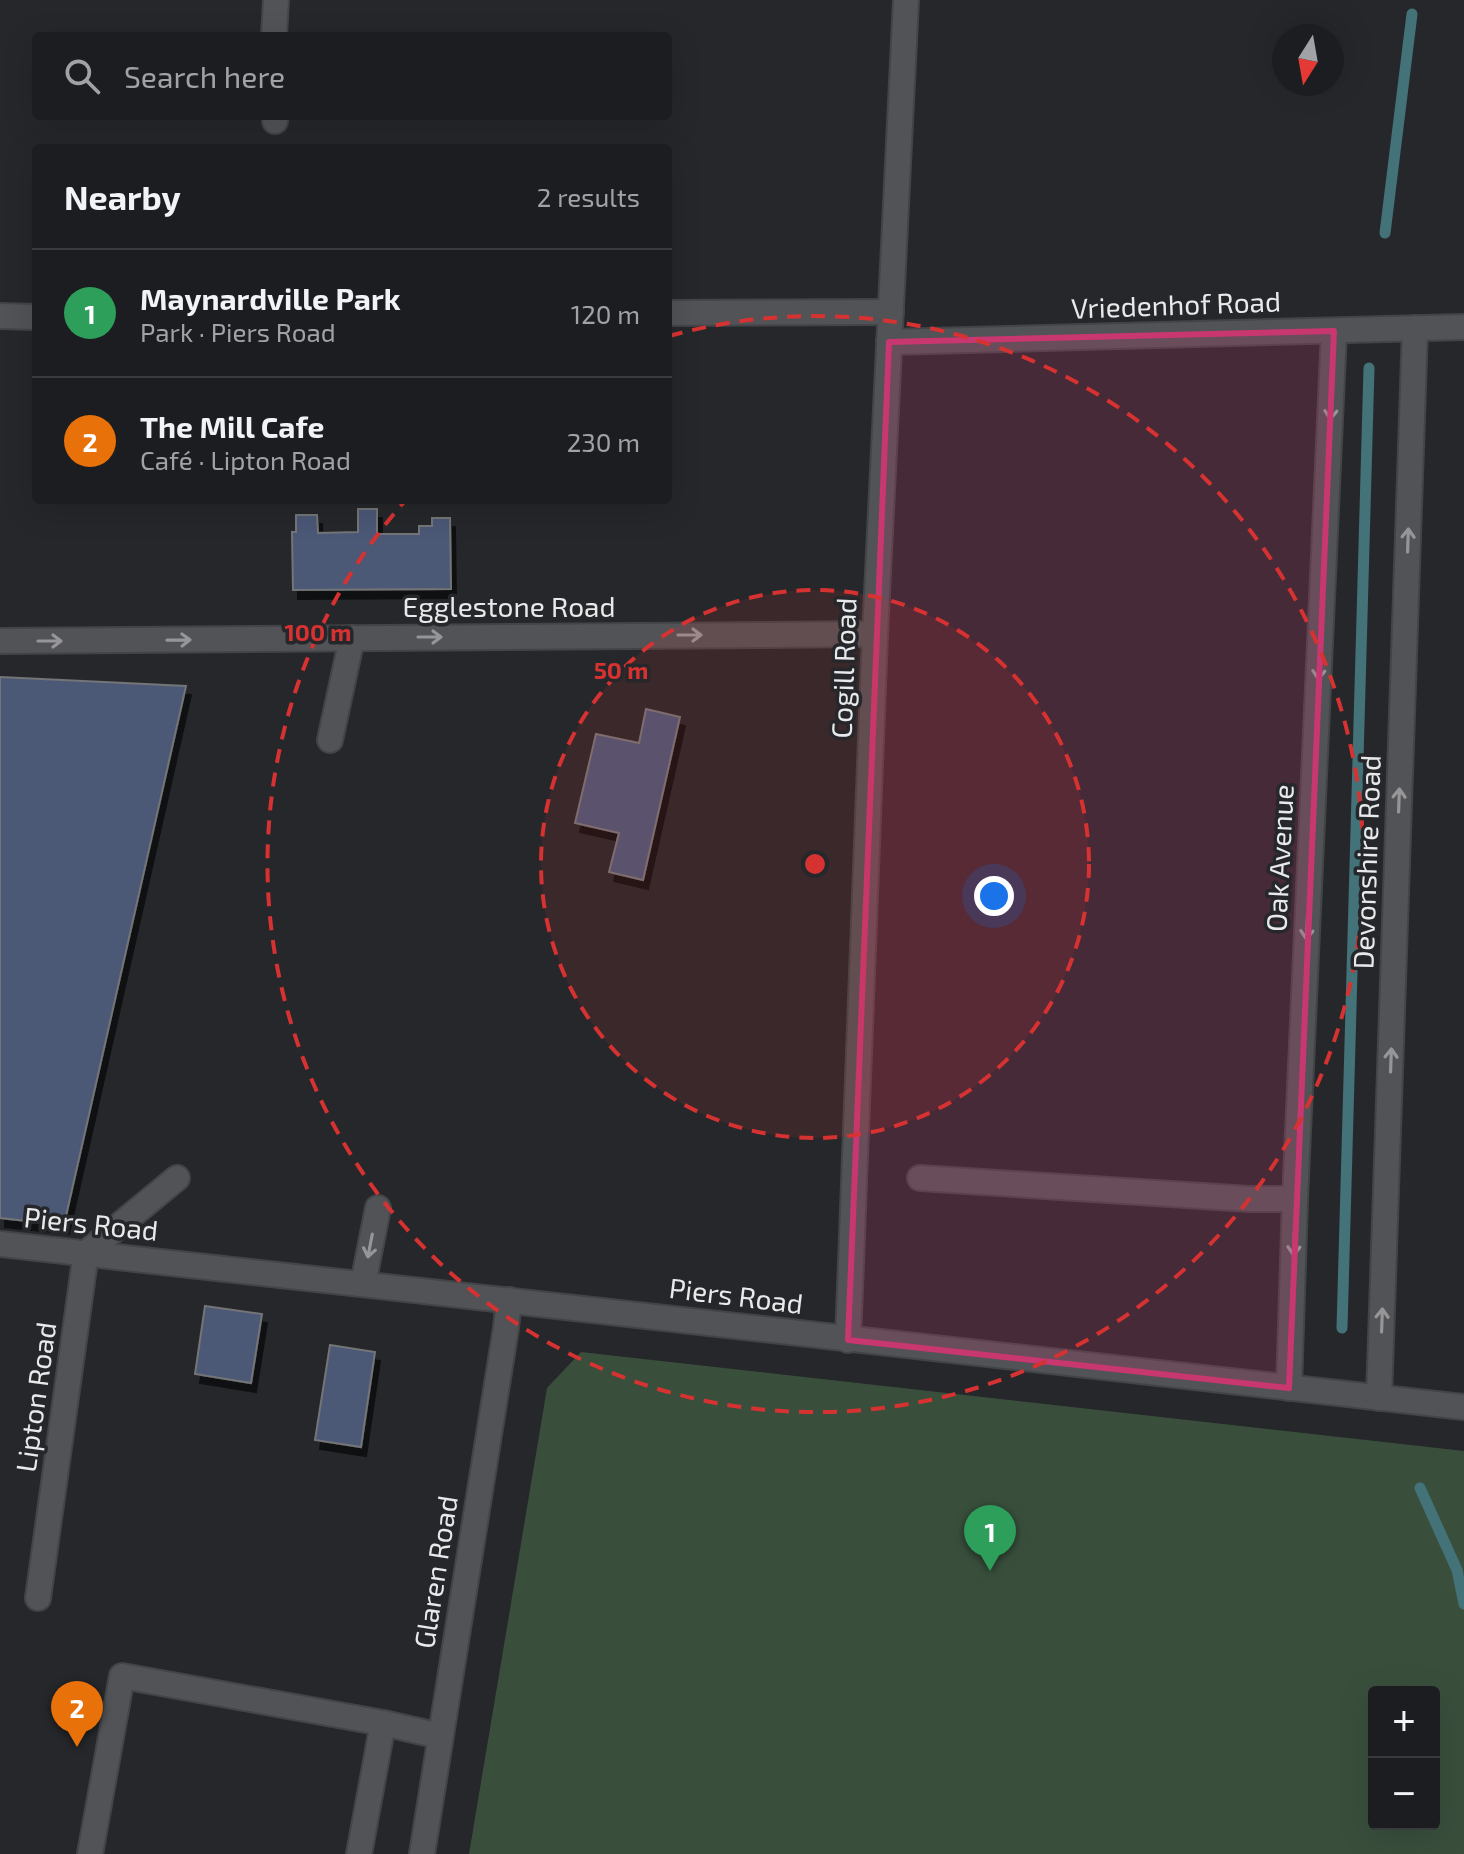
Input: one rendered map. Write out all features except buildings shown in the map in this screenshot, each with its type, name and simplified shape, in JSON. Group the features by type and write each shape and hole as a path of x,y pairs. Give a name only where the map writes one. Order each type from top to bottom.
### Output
{"street":[{"path":"274,32 276,0"},
{"name":"Cogill Road","path":"848,1340 875,634 906,0"},
{"path":"672,313 891,312"},
{"path":"0,316 32,317"},
{"name":"Vriedenhof Road","path":"889,342 1464,327"},
{"name":"Devonshire Road","path":"1379,1398 1415,328"},
{"name":"Oak Avenue","path":"1289,1388 1334,331"},
{"name":"Egglestone Road","path":"0,641 875,634"},
{"path":"330,740 352,638"},
{"path":"86,1253 177,1178"},
{"path":"920,1178 1249,1199 1295,1199"},
{"path":"363,1284 378,1208"},
{"name":"Piers Road","path":"0,1244 1464,1407"},
{"name":"Lipton Road","path":"38,1598 86,1253"},
{"name":"Glaren Road","path":"422,1854 509,1300"},
{"path":"90,1854 122,1676 440,1736"},
{"path":"359,1854 383,1723"}],"highlighted area":[{"path":"1334,331 1289,1388 848,1340 889,342"}],"green space":[{"path":"581,1352 1464,1451 1464,1854 469,1854 547,1388"}],"waterway":[{"path":"1385,233 1412,14"},
{"path":"1342,1328 1369,368"},
{"path":"1420,1488 1457,1570 1464,1604"}],"place":[{"name":"Maynardville Park","path":"990,1571"},
{"name":"The Mill Cafe","path":"77,1747"}]}
